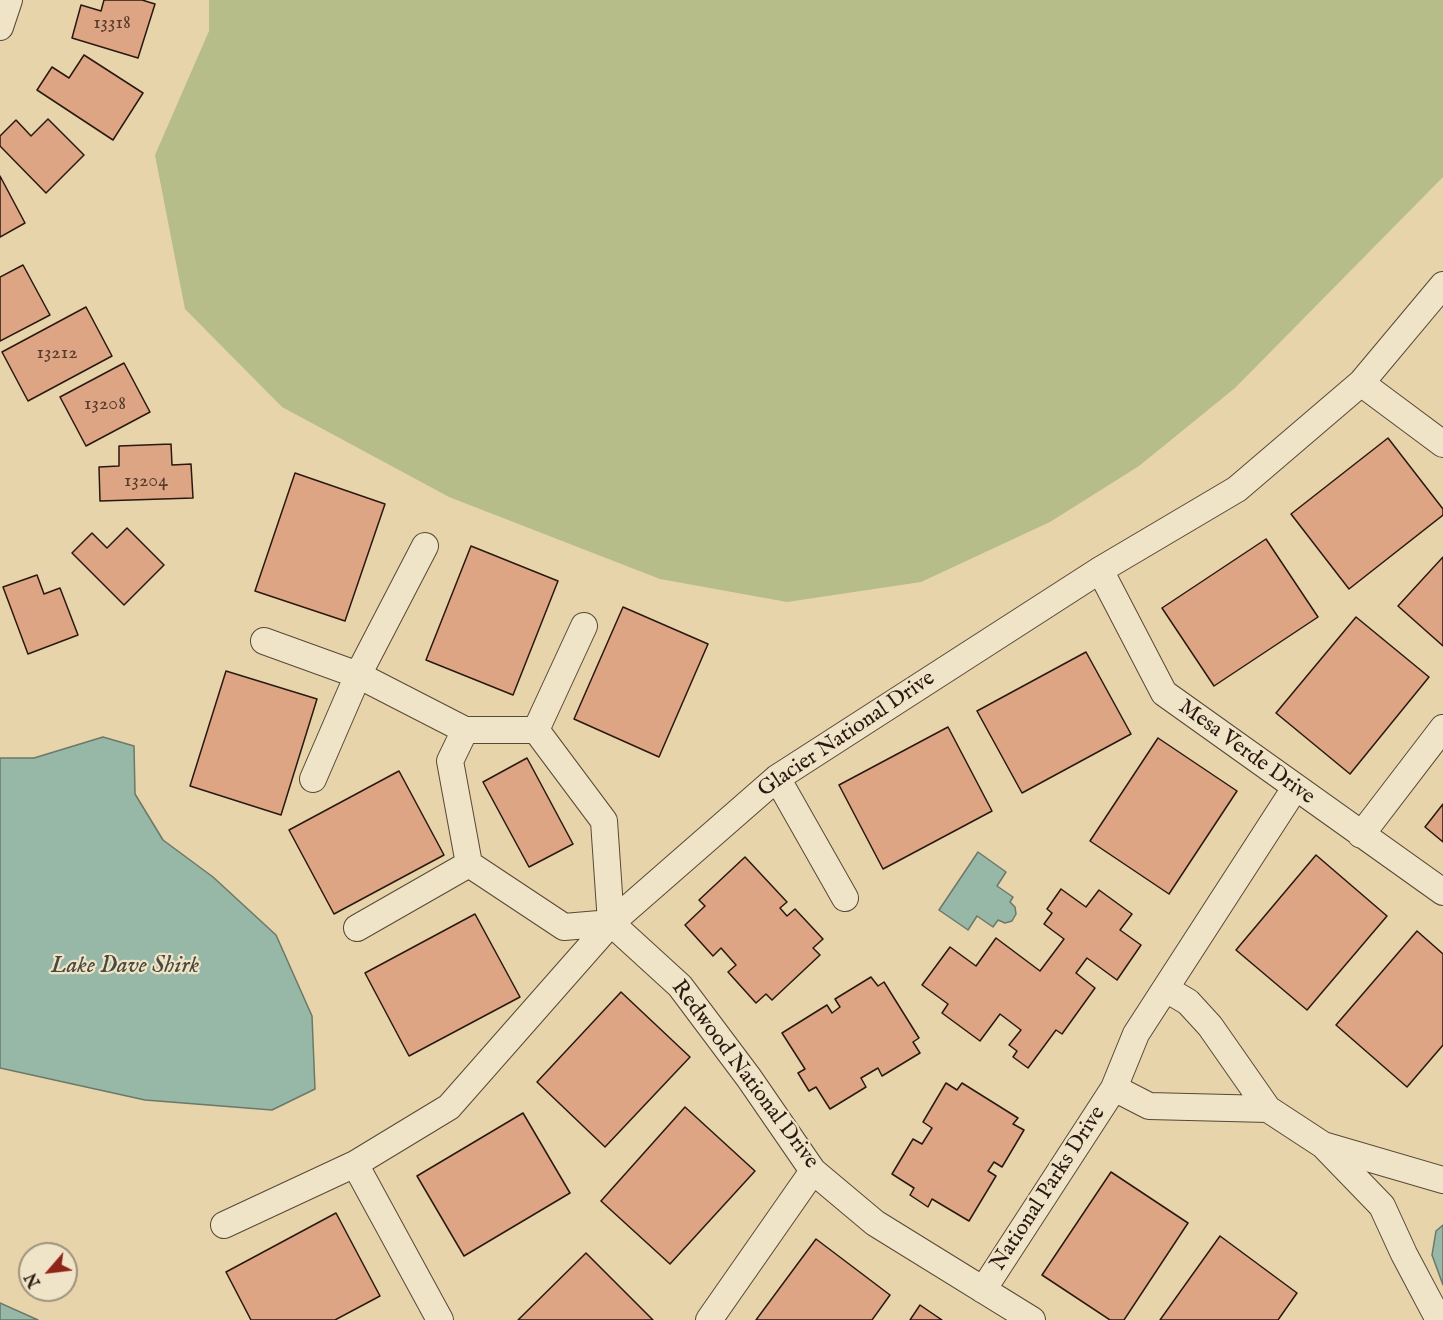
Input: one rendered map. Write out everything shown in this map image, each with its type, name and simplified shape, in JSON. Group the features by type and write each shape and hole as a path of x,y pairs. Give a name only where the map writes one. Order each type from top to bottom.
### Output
{"street":[{"path":"0,27 9,0"},
{"name":"Glacier National Drive","path":"224,1225 355,1164 449,1107 610,923 777,778 1100,570 1237,489 1361,383 1443,285"},
{"path":"1361,383 1443,444"},
{"path":"313,779 358,675 425,546"},
{"name":"Mesa Verde Drive","path":"1100,570 1164,693 1443,892"},
{"path":"536,730 584,626"},
{"path":"264,641 358,675 465,730 536,730"},
{"path":"1361,835 1443,728"},
{"path":"465,730 450,761 469,864 564,927 610,923 604,821 536,730"},
{"path":"777,778 844,898"},
{"name":"National Parks Drive","path":"983,1290 1114,1088 1136,1034 1295,788"},
{"path":"357,928 469,864"},
{"name":"Redwood National Drive","path":"610,923 680,986 749,1078 813,1171 876,1223 1032,1320"},
{"path":"1166,989 1188,1002 1210,1026 1268,1109 1323,1145 1382,1206 1439,1320"},
{"name":"National Parks Drive","path":"1114,1088 1149,1106 1268,1109"},
{"path":"1323,1145 1443,1180"},
{"path":"355,1164 440,1320"},
{"path":"709,1320 813,1171"}],"green space":[{"path":"209,0 1443,0 1443,177 1235,388 1139,466 1050,522 921,582 787,602 660,579 449,497 282,407 185,309 155,155 209,31"}],"water":[{"name":"Lake Dave Shirk","path":"103,737 134,746 135,794 163,840 213,877 276,935 312,1016 315,1089 272,1110 145,1100 0,1068 0,758 34,758"},
{"path":"978,852 1006,872 997,886 1013,897 1010,902 1015,907 1016,914 1012,921 1005,923 998,920 993,927 977,916 968,930 939,910"},
{"path":"1443,1225 1443,1285 1432,1255 1436,1231"},
{"path":"0,1303 38,1320 0,1320"}],"building":[{"path":"104,0 142,0 155,4 138,58 72,38 81,5 101,11"},
{"path":"84,55 143,93 113,140 37,90 52,67 69,78"},
{"path":"48,119 84,155 46,193 0,146 0,136 16,120 31,136"},
{"path":"0,176 25,223 0,237"},
{"path":"23,265 50,315 0,341 0,277"},
{"path":"86,307 112,356 28,401 2,352"},
{"path":"124,363 150,412 86,446 60,397"},
{"path":"1388,438 1443,509 1443,515 1349,589 1291,514"},
{"path":"171,444 172,465 191,464 193,498 100,501 99,467 119,466 119,446"},
{"path":"295,473 385,504 345,621 255,591"},
{"path":"127,528 164,565 124,605 72,553 92,533 107,548"},
{"path":"1266,539 1318,617 1214,686 1162,608"},
{"path":"471,546 558,581 513,695 426,660"},
{"path":"1443,557 1443,646 1398,606"},
{"path":"37,575 44,594 60,588 78,635 28,654 3,587"},
{"path":"623,607 708,644 659,757 574,719"},
{"path":"1356,617 1429,677 1350,774 1276,713"},
{"path":"1086,652 1131,734 1022,793 977,711"},
{"path":"226,671 317,699 281,815 190,786"},
{"path":"948,727 992,811 883,869 839,785"},
{"path":"1158,738 1237,791 1169,894 1090,841"},
{"path":"527,758 573,844 529,867 483,782"},
{"path":"399,771 444,855 334,914 289,830"},
{"path":"1443,804 1443,842 1425,827"},
{"path":"1316,855 1387,916 1307,1010 1236,950"},
{"path":"745,857 787,902 780,908 787,916 795,909 823,939 813,948 820,955 772,1000 766,994 756,1003 728,972 736,965 721,948 713,956 685,925 705,906 699,900"},
{"path":"1061,889 1086,907 1099,890 1132,914 1120,930 1141,945 1117,980 1087,958 1076,973 1095,988 1062,1034 1056,1030 1028,1068 1013,1057 1017,1051 1009,1045 1021,1030 1000,1014 980,1041 942,1013 948,1004 922,985 950,947 976,966 996,938 1040,971 1064,939 1044,924 1052,913 1047,909"},
{"path":"475,914 520,997 409,1056 365,973"},
{"path":"1417,931 1443,954 1443,1045 1407,1087 1336,1025"},
{"path":"871,977 878,986 884,982 919,1038 913,1042 920,1053 882,1076 878,1068 861,1078 866,1087 830,1109 816,1087 809,1091 798,1073 805,1069 782,1033 827,1005 832,1013 840,1007 835,999"},
{"path":"621,992 690,1057 605,1147 537,1082"},
{"path":"946,1083 957,1090 962,1083 1018,1118 1013,1124 1024,1130 1002,1167 994,1162 988,1171 996,1176 969,1221 932,1199 928,1207 910,1195 914,1188 892,1174 913,1139 922,1144 932,1128 923,1122"},
{"path":"685,1107 755,1171 670,1264 601,1201"},
{"path":"523,1113 570,1193 464,1256 417,1176"},
{"path":"1111,1172 1188,1223 1124,1320 1110,1320 1042,1275"},
{"path":"336,1213 380,1296 335,1320 251,1320 226,1272"},
{"path":"1220,1236 1297,1293 1278,1320 1160,1320"},
{"path":"816,1239 890,1295 872,1320 756,1320"},
{"path":"586,1253 653,1320 518,1320"},
{"path":"920,1305 942,1320 910,1320"}]}
